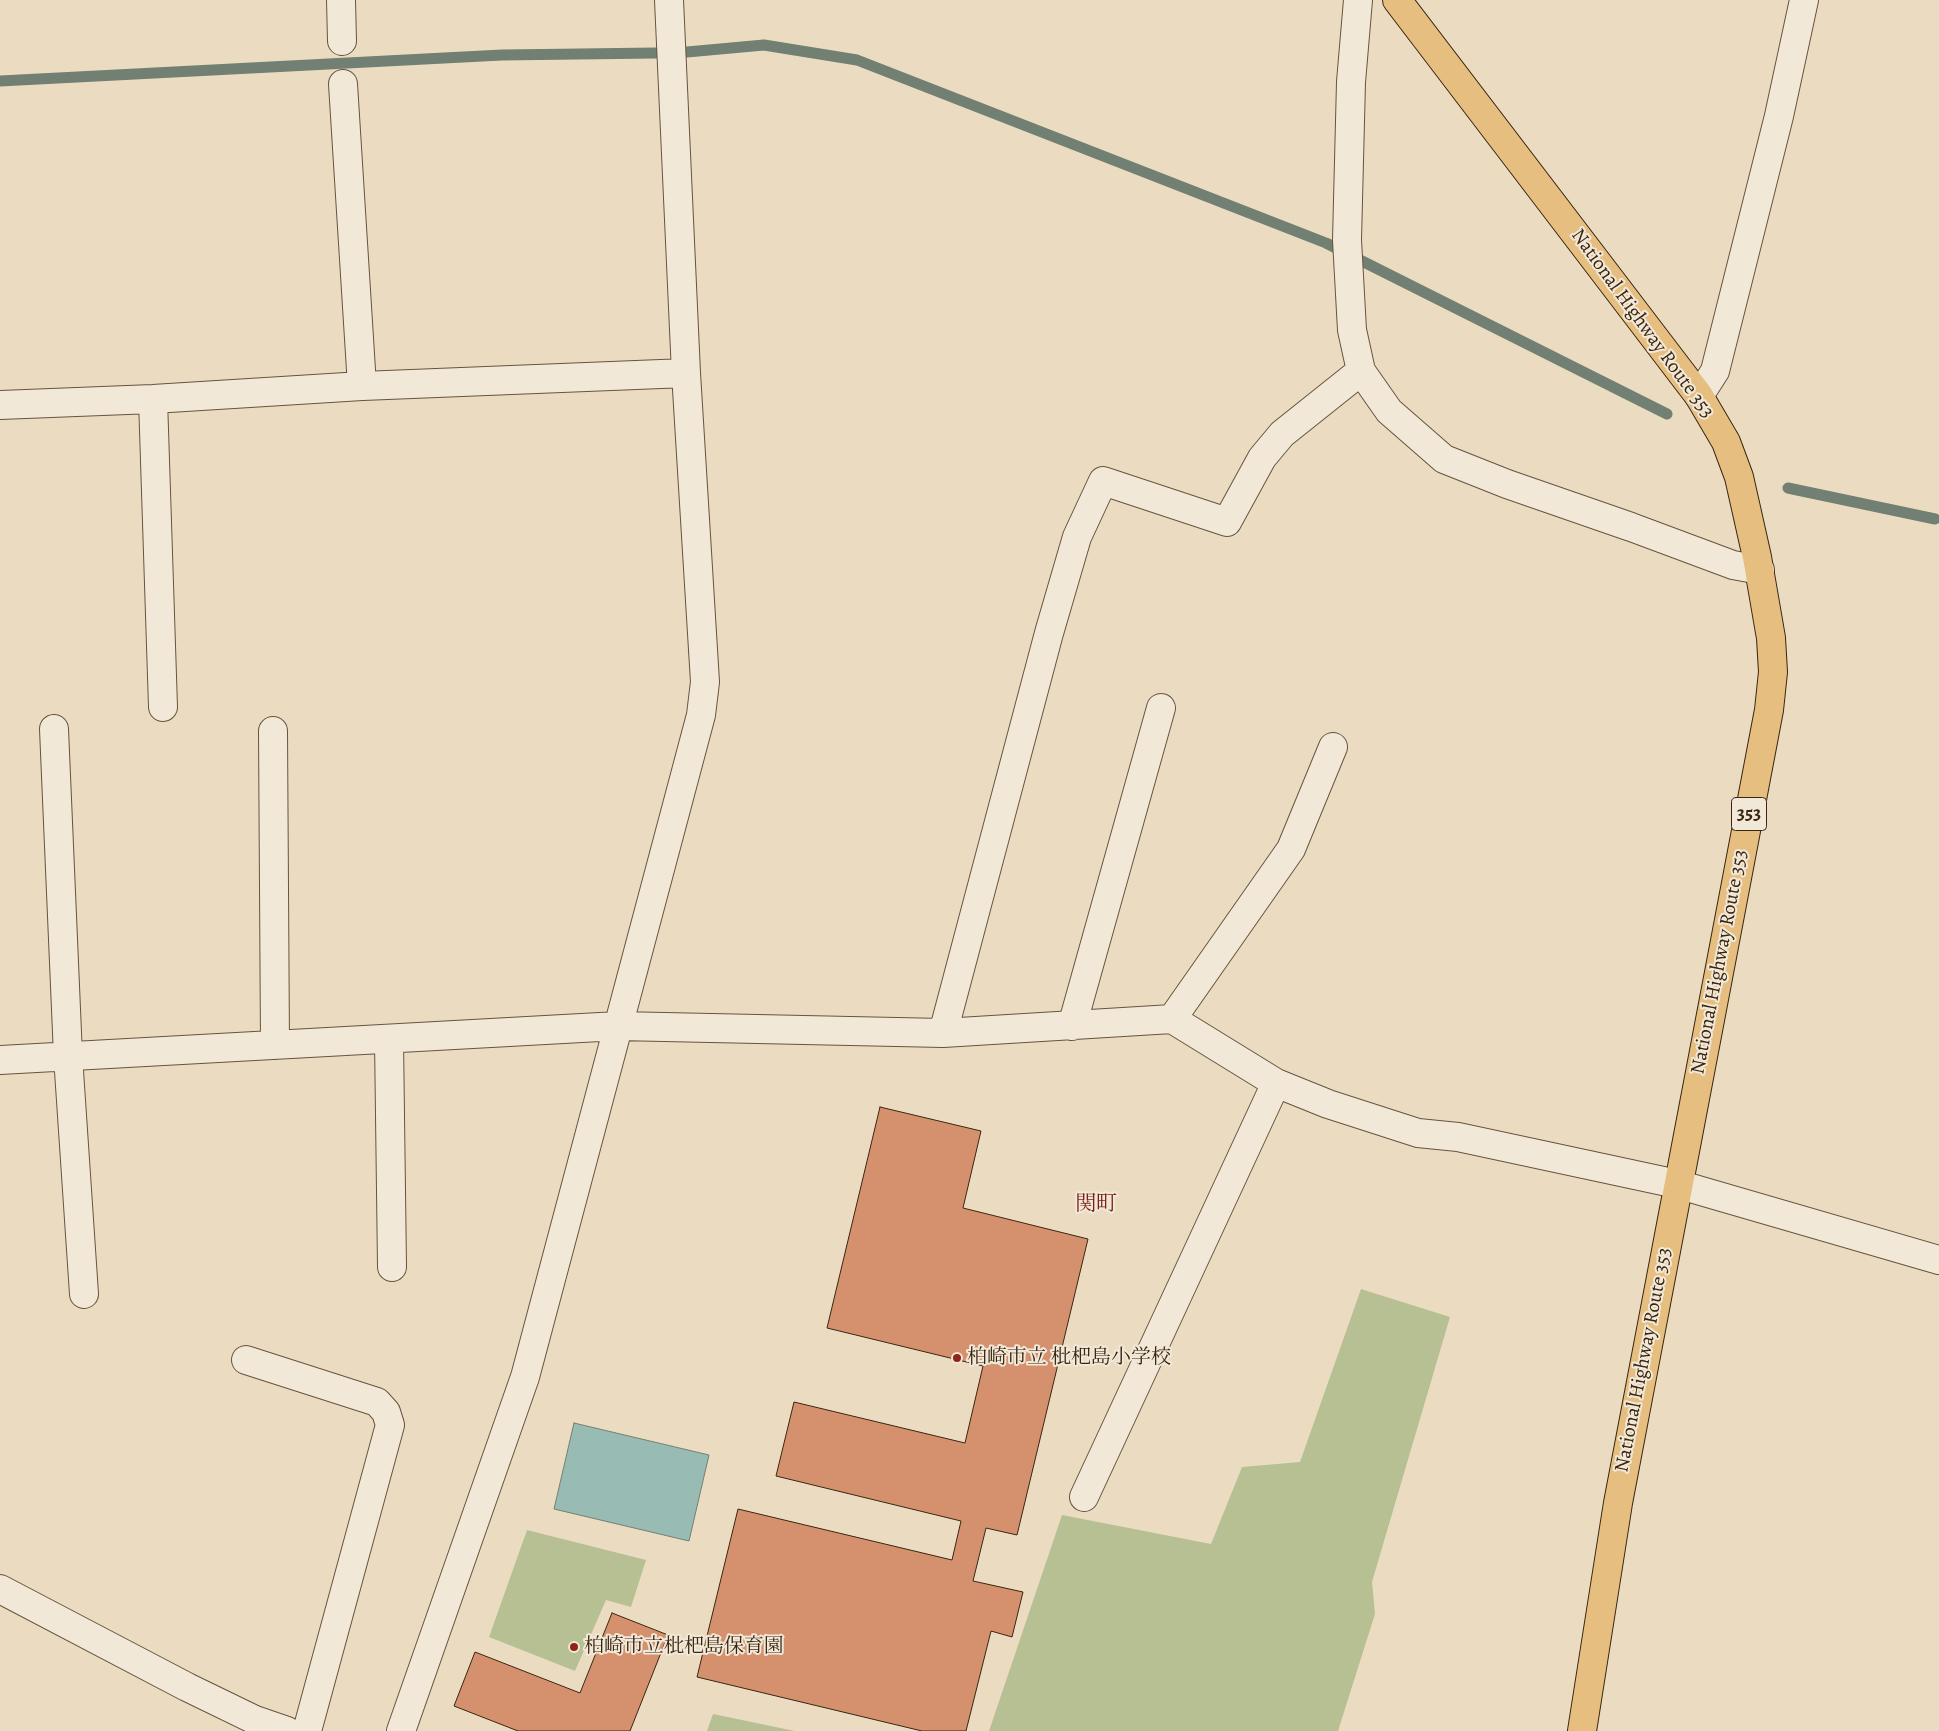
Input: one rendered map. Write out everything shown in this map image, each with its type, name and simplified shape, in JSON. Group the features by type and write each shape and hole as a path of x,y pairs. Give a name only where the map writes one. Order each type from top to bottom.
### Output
{"highway":[{"name":"National Highway Route 353","path":"1397,0 1699,396 1726,442 1739,478 1760,570 1771,638 1773,672 1769,710 1677,1184 1618,1504 1582,1731"}],"street":[{"path":"341,0 342,41"},
{"path":"401,1731 525,1377 701,715 706,682 686,373 670,0"},
{"path":"1358,0 1351,82 1347,271 1352,330 1361,371 1389,411 1444,459 1507,484 1631,526 1733,565 1760,570"},
{"path":"1699,396 1716,372 1779,116 1804,0"},
{"path":"343,84 362,386"},
{"path":"943,1033 1074,546 1103,481 1227,522 1262,458 1282,434 1361,371"},
{"path":"0,405 153,400 362,386 686,373"},
{"path":"153,400 163,707"},
{"path":"1072,1026 1162,708"},
{"path":"54,729 68,1056 84,1294"},
{"path":"273,732 274,1045"},
{"path":"1172,1019 1291,849 1333,748"},
{"path":"0,1060 618,1026 943,1033 1172,1019 1276,1083 1328,1104 1418,1133 1458,1137 1677,1184 1939,1260"},
{"path":"389,1039 392,1267"},
{"path":"1084,1497 1276,1083"},
{"path":"246,1360 376,1402 386,1412 390,1425 307,1731"},
{"path":"0,1590 254,1720 287,1731"}],"green space":[{"path":"1361,1289 1450,1317 1372,1582 1375,1614 1338,1731 989,1731 1062,1515 1211,1544 1242,1467 1300,1462"},
{"path":"527,1530 646,1560 631,1607 606,1600 575,1671 489,1637"},
{"path":"713,1714 795,1731 707,1731"}],"water":[{"path":"574,1423 709,1455 689,1541 554,1509"}],"building":[{"path":"880,1107 981,1131 963,1208 1088,1239 1017,1535 986,1528 973,1581 1023,1592 1012,1637 991,1631 966,1731 922,1731 697,1677 738,1509 952,1560 961,1521 776,1476 794,1402 965,1443 983,1366 827,1328"},
{"path":"612,1613 668,1635 630,1731 518,1731 454,1706 475,1652 580,1693"}],"waterway":[{"path":"687,52 764,45 857,60 1326,243 1667,414"},
{"path":"0,81 502,55 656,53"},
{"path":"1788,488 1935,519"}],"place":[{"name":"柏崎市立 枇杷島小学校","path":"957,1358"},
{"name":"柏崎市立枇杷島保育園","path":"574,1647"}],"district":[{"name":"関町","path":"1096,1205"}]}
